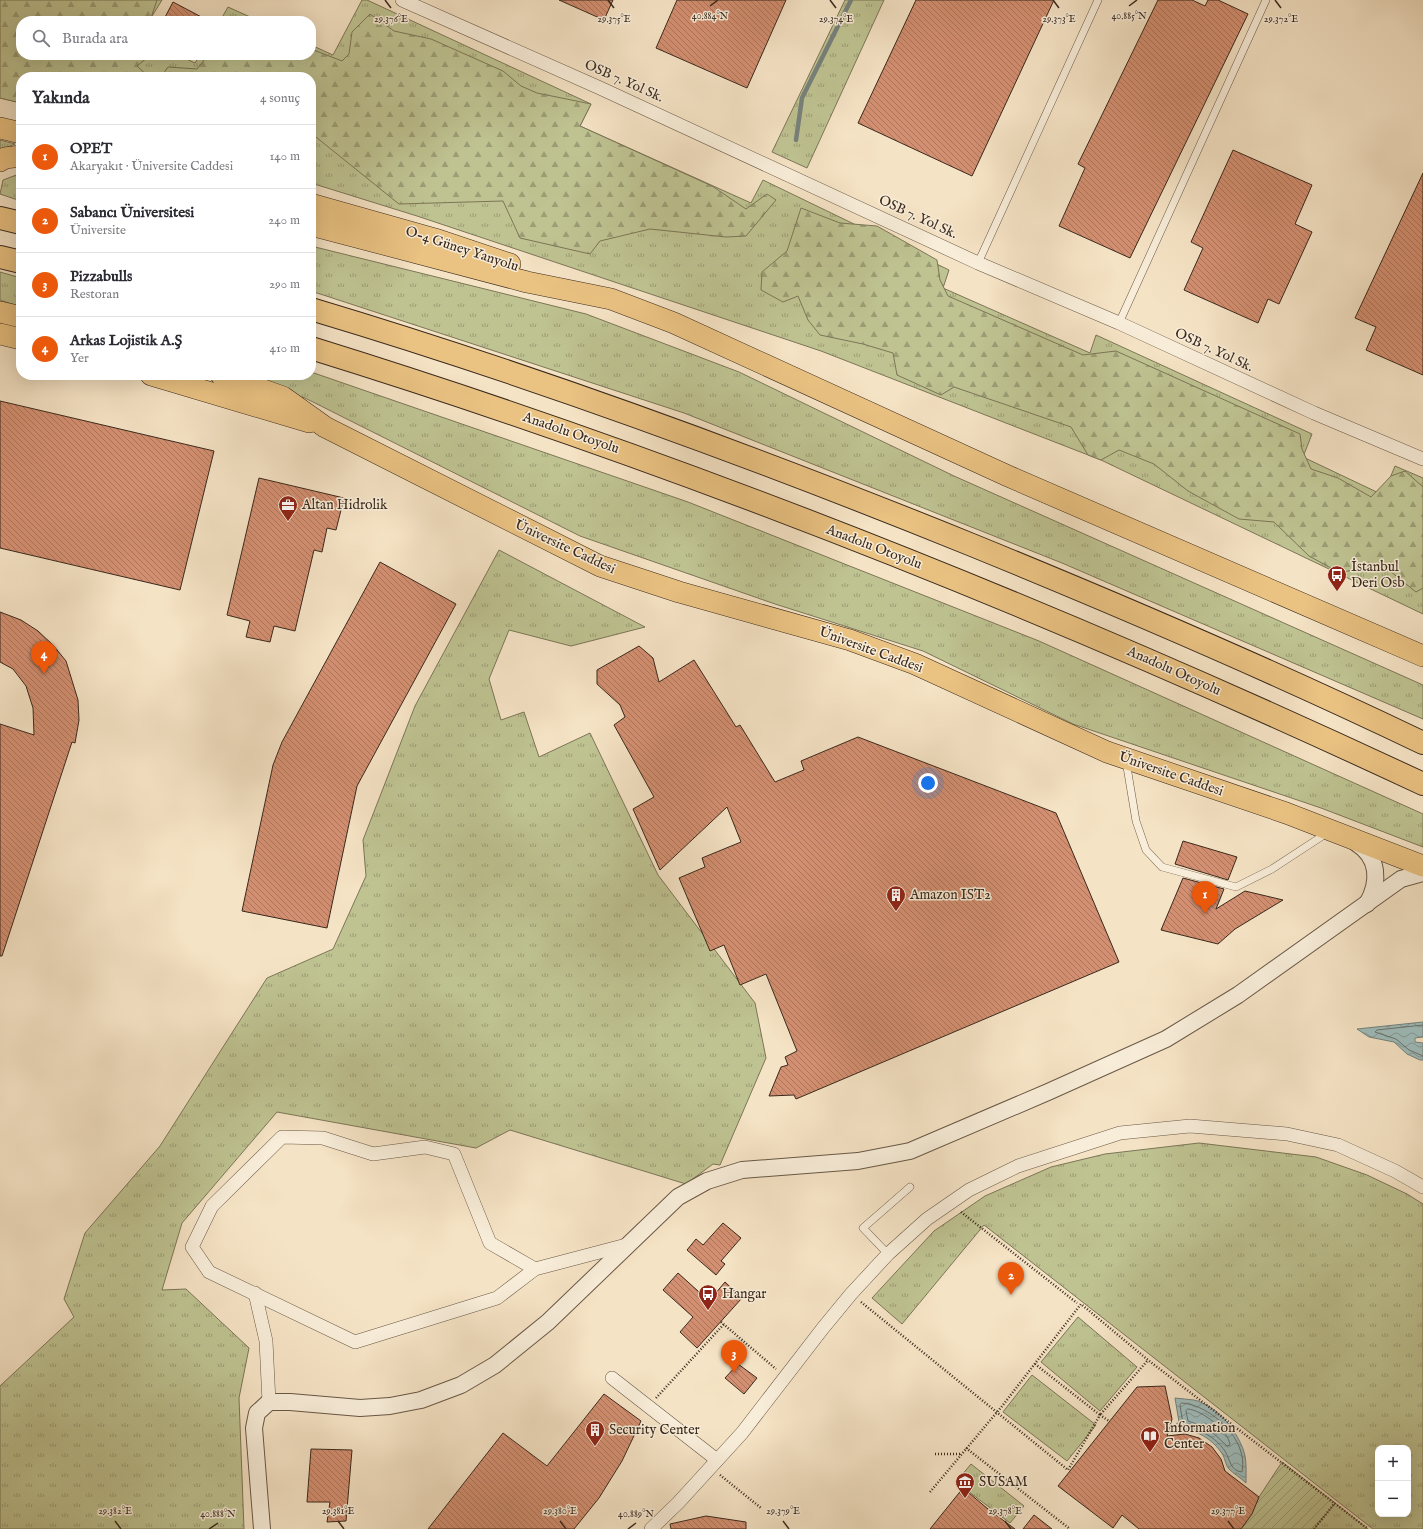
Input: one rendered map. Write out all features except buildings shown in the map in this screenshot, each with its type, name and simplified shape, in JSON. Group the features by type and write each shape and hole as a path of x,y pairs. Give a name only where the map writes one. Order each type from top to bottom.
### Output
{"highway":[{"path":"0,218 16,222"},
{"path":"0,257 16,261"},
{"path":"316,311 514,372 642,418 885,510 1148,618 1423,743"},
{"name":"Anadolu Otoyolu","path":"316,350 446,391 604,445 898,556 1138,655 1423,784"}],"main road":[{"path":"0,128 16,132"},
{"path":"0,161 5,158 16,157"},
{"name":"O-4 Güney Yanyolu","path":"316,205 435,239 611,299"},
{"path":"316,226 528,282 611,299 674,323 1008,476 1423,656"},
{"path":"0,312 16,316"},
{"path":"0,334 16,338"},
{"path":"168,380 325,427"},
{"path":"235,380 283,397 325,427"},
{"name":"Üniversite Caddesi","path":"325,427 600,566 680,592 857,643 915,664 1062,732 1125,758 1286,813 1423,866"}],"street":[{"name":"OSB 7. Yol Sk.","path":"402,0 600,88 978,263 1119,323 1314,413 1423,459"},
{"path":"1337,833 1362,847 1372,859 1376,880 1374,892 1365,907"},
{"path":"262,1529 254,1428 257,1412 269,1402 290,1402 360,1408 390,1406 421,1400 460,1385 495,1365 548,1322 678,1198 707,1181 742,1170 858,1161 910,1151 1166,1039 1238,995 1365,907 1402,879 1423,873"},
{"path":"652,1529 742,1433 851,1294 888,1254 928,1219 969,1190 1018,1166 1120,1133 1190,1126 1287,1134 1338,1146 1395,1171 1423,1187"},
{"path":"535,1269 490,1243 454,1154 425,1147 373,1154 323,1138 282,1137 212,1206 192,1247 209,1272 355,1342 497,1298 535,1269 630,1244"},
{"path":"255,1293 266,1341 269,1402"},
{"path":"612,1378 648,1407 713,1464"}],"lane":[{"path":"978,263 1098,0"},
{"path":"1119,323 1266,0"},
{"path":"1125,758 1136,821 1146,850 1162,867 1236,886 1272,869 1337,833"},
{"path":"888,1254 864,1228 910,1188"}],"path":[{"path":"950,1203 1077,1303"},
{"path":"851,1294 1068,1470 1100,1415 1148,1360"},
{"path":"930,1492 998,1412 1081,1304 1148,1360 1368,1529"},
{"path":"721,1322 763,1361"},
{"path":"648,1407 724,1324"},
{"path":"1035,1364 1109,1421"},
{"path":"966,1448 1070,1529"},
{"path":"935,1454 961,1454"},
{"path":"713,1464 761,1508"},
{"path":"1314,1529 1335,1503"}],"green space":[{"path":"0,0 162,0 152,16 16,16 16,60 189,60 195,63 197,60 316,60 316,47 333,55 362,0 367,0 591,104 580,126 751,203 763,180 949,270 943,288 1090,353 1096,335 1312,434 1303,457 1383,495 1395,466 1423,478 1423,614 1101,460 821,351 417,216 316,185 316,72 16,72 16,102 0,98"},
{"path":"0,0 157,0 152,16 16,16 16,60 144,60 137,66 144,72 16,72 16,102 0,98"},
{"path":"845,0 884,0 807,168 772,152"},
{"path":"228,7 248,16 223,16"},
{"path":"370,14 394,31 431,39 503,71 521,86 537,93 591,104 580,126 712,186 746,209 767,194 776,200 746,236 726,237 650,229 600,241 590,254 520,238 503,201 399,204 316,137 316,72 164,72 168,67 197,69 204,60 316,60 316,51 342,61 349,54 352,32"},
{"path":"0,140 15,144 0,150"},
{"path":"16,175 16,199 0,194 3,180"},
{"path":"801,208 840,223 877,226 937,260 940,280 948,296 1083,355 1116,351 1300,434 1302,449 1311,469 1338,478 1371,497 1391,476 1405,471 1423,487 1423,588 1416,592 1380,563 1340,573 1309,556 1274,522 1239,519 1188,491 1154,464 1119,450 1101,460 1088,455 1071,427 954,387 941,395 897,375 893,353 863,344 820,335 808,320 798,296 783,302 761,290 762,272 787,251"},
{"path":"316,247 586,314 739,372 954,476 1423,685 1423,719 1062,563 684,413 316,293"},
{"path":"0,272 16,277 16,305 0,300"},
{"path":"316,374 688,502 1039,641 1423,814 1423,847 1321,808 1073,724 923,651 775,604 580,536 305,398 249,380 316,380"},
{"path":"499,550 645,627 571,646 509,630 489,679 501,720 524,712 539,757 590,733 658,875 755,1003 766,1058 720,1165 713,1164 686,1184 510,1130 476,1148 277,1112 182,1223 162,1290 186,1289 249,1348 239,1398 244,1529 0,1529 0,1386 74,1317 64,1299 85,1233 160,1146 267,978 333,949 366,876 363,840 415,706"},
{"path":"1199,1143 1316,1157 1367,1175 1407,1194 1423,1204 1423,1529 1373,1529 984,1225 902,1324 872,1298 934,1231 985,1196 1051,1167 1105,1154"},
{"path":"1078,1317 1137,1367 1100,1411 1041,1362"},
{"path":"1032,1375 1096,1425 1067,1461 1003,1412"},
{"path":"1282,1462 1335,1503 1314,1529 1241,1529 1250,1516 1259,1497"},
{"path":"971,1464 1024,1506 1010,1523 956,1482"},
{"path":"1335,1503 1368,1529 1314,1529"}],"water":[{"path":"1423,1022 1423,1037 1415,1038 1415,1042 1423,1043 1423,1060 1407,1054 1394,1042 1369,1037 1357,1029"},
{"path":"1175,1398 1194,1400 1210,1407 1230,1426 1240,1441 1244,1453 1246,1483 1229,1469 1219,1449 1208,1439 1189,1430 1175,1431 1171,1428 1179,1422"}],"waterway":[{"path":"796,140 802,98 851,0"}],"place":[{"name":"Altan Hidrolik","path":"288,522"},
{"name":"İstanbul Deri Osb","path":"1337,592"},
{"name":"Arkas Lojistik A.Ş","path":"44,674"},
{"name":"Amazon IST2","path":"896,912"},
{"name":"OPET","path":"1205,914"},
{"name":"Sabancı Üniversitesi","path":"1011,1295"},
{"name":"Hangar","path":"708,1311"},
{"name":"Pizzabulls","path":"734,1373"},
{"name":"Security Center","path":"595,1447"},
{"name":"Information Center","path":"1150,1453"},
{"name":"SUSAM","path":"965,1499"}]}
